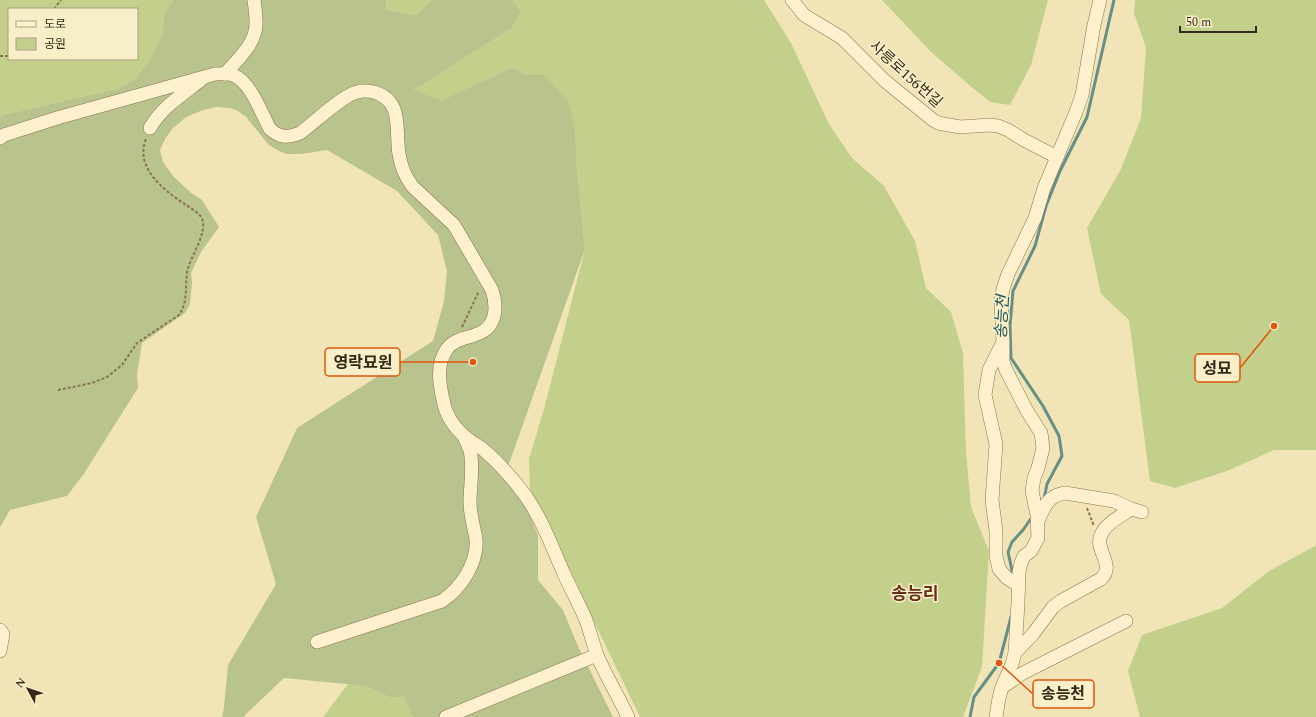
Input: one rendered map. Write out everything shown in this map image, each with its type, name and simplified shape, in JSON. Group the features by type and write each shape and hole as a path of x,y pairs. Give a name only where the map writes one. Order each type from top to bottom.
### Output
{"street":[{"path":"225,74 253,40 256,23 254,0"},
{"name":"사릉로156번길","path":"792,0 804,15 842,38 885,82 932,120 938,123 960,127 990,125 998,126 1057,157"},
{"path":"996,717 1002,687 1015,653 1018,585 1021,563 1024,556 1031,551 1038,538 1037,518 1032,491 1034,478 1043,448 1041,433 1027,410 1003,362 1001,300 1008,274 1035,218 1044,188 1082,95 1094,24 1100,0"},
{"path":"0,138 57,118 215,74 234,75 242,80 248,88 270,129 281,137 300,133 347,96 357,91 367,90 387,98 392,104 396,114 399,154 408,180 413,187 454,225 495,297 496,305 492,322 488,328 480,334 454,342 443,355 439,376 446,412 456,428 464,436 483,449 514,480 536,511 586,620 597,654 628,717"},
{"path":"150,128 171,103 207,76"},
{"path":"1003,342 989,370 985,394 996,444 992,500 996,531 996,556 999,569 1007,578 1018,585"},
{"path":"317,642 442,601 456,589 470,567 476,547 470,505 470,451 464,436"},
{"path":"1015,653 1033,634 1052,607 1101,579 1105,575 1107,570 1099,540 1101,534 1107,527 1137,510 1114,500 1065,493 1052,497 1037,518"},
{"path":"1002,687 1023,673 1126,621"},
{"path":"0,630 3,634 0,651"},
{"path":"446,717 597,654"}],"path":[{"path":"55,8 61,0"},
{"path":"58,390 92,384 107,377 122,365 137,343 180,315 184,309 188,269 202,230 203,222 198,213 165,190 153,177 146,166 143,155 143,146 150,128"},
{"path":"462,329 479,293 484,277"},
{"path":"1082,495 1099,540"}],"green space":[{"path":"0,0 173,0 164,14 162,34 152,57 135,79 119,89 2,115 0,117"},
{"path":"173,0 386,0 387,10 416,15 431,0 513,0 521,12 512,28 414,90 441,101 513,67 525,75 544,75 568,101 575,129 577,168 585,249 504,478 528,511 538,535 538,580 563,610 577,644 613,717 413,717 404,697 389,697 366,686 284,678 244,717 222,717 228,665 276,584 256,517 297,428 433,341 444,301 447,271 438,235 397,191 327,150 301,154 286,154 275,149 268,144 246,117 238,111 230,108 216,107 203,110 186,117 172,129 160,150 163,162 173,176 191,193 202,200 219,227 201,252 191,273 192,282 190,304 185,313 142,343 137,374 138,388 83,475 67,496 10,510 0,527 0,117 2,115 118,89 135,79 152,57 162,34 164,14"},
{"path":"386,0 431,0 416,15 387,10"},
{"path":"513,0 764,0 791,43 829,124 852,158 884,186 915,241 926,288 951,312 963,353 966,452 971,507 989,551 982,667 963,717 640,717 530,489 529,459 544,409 585,249 577,168 575,129 544,75 525,75 513,67 441,102 414,90 512,28 521,12"},
{"path":"882,0 1048,0 1031,65 1010,105 990,102 968,84 931,52"},
{"path":"1135,0 1316,0 1316,450 1274,450 1227,471 1175,488 1150,481 1129,320 1101,294 1087,228 1121,169 1141,118 1146,48 1134,13"},
{"path":"1316,544 1316,717 1140,717 1128,671 1142,635 1222,608 1269,571 1315,546"},
{"path":"348,684 366,686 389,697 404,697 413,717 323,717"}],"waterway":[{"name":"송능천","path":"1044,499 1047,484 1062,456 1059,436 1043,406 1011,358 1010,325 1013,291 1035,246 1046,206 1060,171 1087,117 1114,0"},
{"name":"송능천","path":"1013,575 1008,552 1012,542 1032,517"},
{"name":"송능천","path":"970,717 974,697 999,663 1011,617"}],"place":[{"name":"성묘","path":"1274,326"},
{"name":"영락묘원","path":"473,362"},
{"name":"송능천","path":"999,663"}],"district":[{"name":"송능리","path":"915,593"}]}
